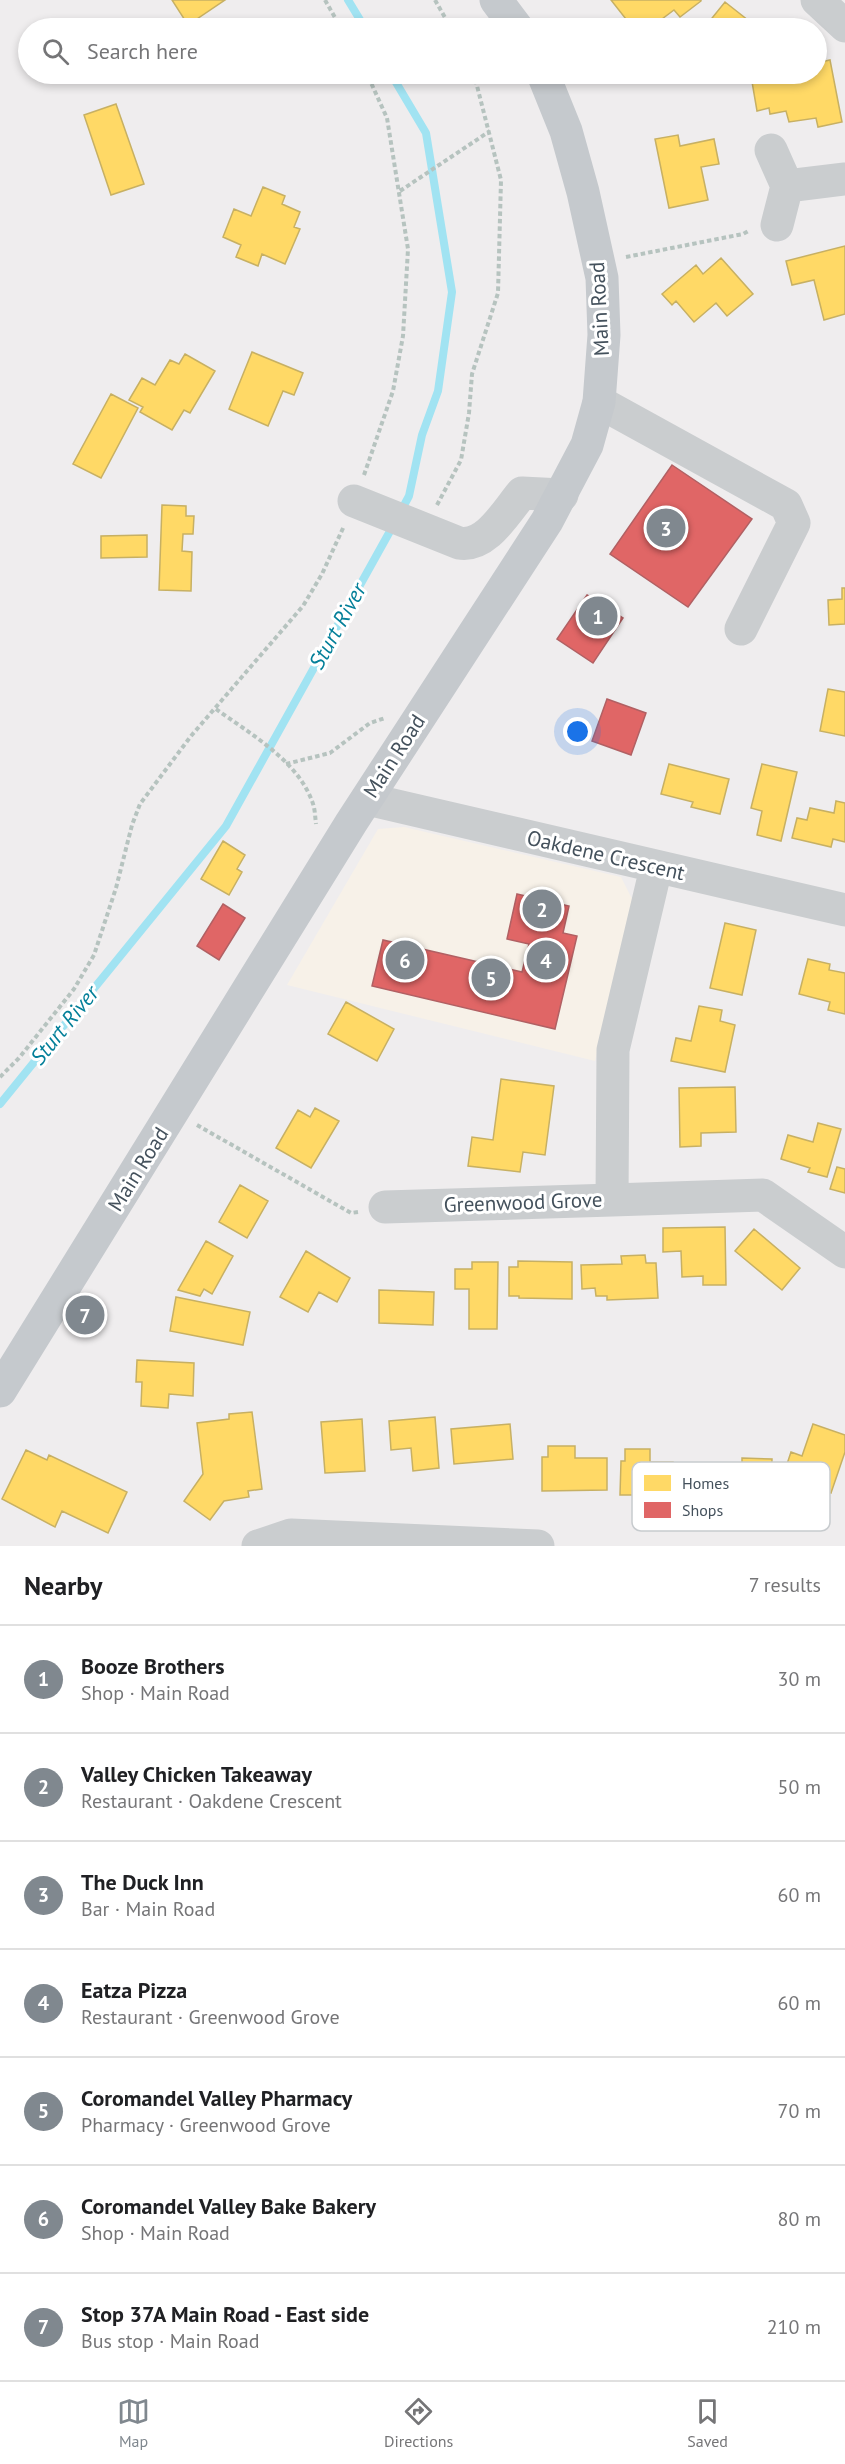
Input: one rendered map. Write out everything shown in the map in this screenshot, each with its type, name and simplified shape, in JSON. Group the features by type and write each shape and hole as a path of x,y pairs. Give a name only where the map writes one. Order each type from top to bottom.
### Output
{"main road":[{"path":"496,0 510,18"},
{"name":"Main Road","path":"0,1391 341,839 562,495 587,445 599,402 604,335 602,278 566,131 547,84"}],"street":[{"path":"817,0 845,26"},
{"path":"771,150 787,186 777,225"},
{"path":"787,186 845,180"},
{"path":"599,402 786,505 794,523 741,629"},
{"path":"354,501 470,546 482,540 522,493 562,495"},
{"name":"Oakdene Crescent","path":"367,798 656,868 845,910"},
{"name":"Greenwood Grove","path":"385,1207 612,1200 613,1050 656,868"},
{"path":"612,1200 763,1195 845,1252"},
{"path":"258,1546 291,1536 538,1546"}],"path":[{"path":"325,0 335,18"},
{"path":"435,0 445,18"},
{"path":"0,1077 19,1058 74,989 94,955 140,804 191,736 303,606 322,574 354,501 393,391 403,336 408,249 387,118 372,84"},
{"path":"422,528 461,460 469,413 472,374 498,292 501,180 477,84"},
{"path":"400,191 490,131"},
{"path":"598,263 743,234 765,220 777,225"},
{"path":"216,709 286,764 303,783 313,801 316,824 341,839"},
{"path":"286,764 330,753 370,723 390,715"},
{"path":"173,1111 351,1213 385,1207"}],"shaded area":[{"path":"404,827 621,877 634,903 595,1061 287,985 378,829"}],"building: Homes":[{"path":"172,0 225,0 198,18 184,18"},
{"path":"611,0 701,0 680,17 674,10 663,18 625,18"},
{"path":"725,2 745,18 712,18"},
{"path":"830,60 842,122 818,127 816,118 789,122 786,111 770,114 769,108 757,111 752,84 827,84 827,61"},
{"path":"116,104 144,184 111,195 84,115"},
{"path":"678,135 680,146 714,139 719,164 701,167 708,200 669,208 655,139"},
{"path":"263,187 285,196 282,204 300,212 294,227 300,229 285,264 262,254 258,266 236,257 241,245 223,237 234,209 251,216"},
{"path":"845,246 845,314 824,320 814,280 792,285 786,261"},
{"path":"721,258 753,294 727,316 716,303 694,322 676,301 672,305 662,294 696,265 703,274"},
{"path":"252,352 303,373 294,395 283,391 268,426 229,409"},
{"path":"185,354 215,371 190,413 184,410 172,430 140,412 143,407 129,400 142,378 155,385 170,360 179,364"},
{"path":"111,394 138,408 101,478 73,464"},
{"path":"162,505 186,506 186,516 194,516 193,534 183,534 182,551 192,552 191,591 159,590"},
{"path":"147,535 147,557 101,558 101,536"},
{"path":"842,588 845,588 845,624 829,625 828,600 842,599"},
{"path":"828,689 845,692 845,736 820,731"},
{"path":"669,764 729,779 720,814 691,807 693,802 661,794"},
{"path":"762,764 797,772 781,841 757,835 762,811 751,808"},
{"path":"836,801 845,803 845,842 833,839 831,847 792,838 797,818 807,820 810,808 834,813"},
{"path":"223,841 245,855 237,869 242,872 229,895 201,879"},
{"path":"725,923 756,930 742,995 710,988"},
{"path":"808,959 830,964 829,970 845,973 845,1014 828,1010 830,1002 799,994"},
{"path":"346,1002 394,1029 377,1061 328,1034"},
{"path":"699,1006 722,1010 720,1021 735,1025 725,1072 671,1061 676,1038 691,1041"},
{"path":"501,1079 554,1086 545,1155 523,1152 520,1172 468,1166 472,1137 493,1140"},
{"path":"735,1087 736,1132 701,1133 701,1146 680,1147 679,1088"},
{"path":"315,1108 339,1121 311,1168 276,1148 298,1110 310,1117"},
{"path":"818,1123 841,1129 827,1177 808,1172 810,1168 781,1159 788,1135 813,1142"},
{"path":"837,1167 845,1169 845,1193 830,1189"},
{"path":"240,1185 268,1201 247,1238 219,1222"},
{"path":"725,1227 726,1285 703,1285 703,1276 682,1277 681,1251 663,1252 663,1228"},
{"path":"754,1229 800,1268 782,1290 735,1251"},
{"path":"206,1241 233,1256 212,1294 204,1289 200,1296 178,1290"},
{"path":"306,1251 350,1278 337,1302 319,1292 308,1312 280,1297"},
{"path":"645,1255 646,1263 656,1263 658,1298 607,1300 607,1296 596,1296 595,1288 582,1289 581,1265 622,1264 621,1256"},
{"path":"518,1261 572,1262 572,1299 509,1296 509,1267 518,1267"},
{"path":"472,1262 498,1262 497,1329 469,1329 469,1289 455,1289 455,1269 472,1269"},
{"path":"379,1290 434,1292 433,1325 379,1323"},
{"path":"176,1297 250,1312 243,1345 170,1331"},
{"path":"137,1360 194,1363 193,1396 169,1394 168,1408 141,1406 142,1382 136,1382"},
{"path":"252,1412 262,1489 248,1491 249,1497 224,1501 210,1520 184,1501 203,1474 197,1423 229,1419 229,1414"},
{"path":"435,1417 439,1468 413,1471 411,1448 391,1450 389,1421"},
{"path":"362,1419 365,1471 325,1473 321,1422"},
{"path":"510,1424 513,1459 454,1464 451,1429"},
{"path":"813,1424 845,1435 845,1452 831,1493 830,1462 788,1462 791,1452 802,1456"},
{"path":"548,1446 575,1446 575,1458 607,1458 607,1490 542,1491 542,1457 548,1457"},
{"path":"625,1449 650,1449 650,1462 632,1462 632,1495 620,1495 621,1461 625,1461"},
{"path":"26,1450 47,1460 49,1455 127,1492 108,1533 62,1511 55,1527 2,1499"},
{"path":"742,1458 772,1459 772,1462 742,1462"}],"building: Shops":[{"path":"672,465 752,519 688,607 610,554"},
{"path":"587,595 623,618 593,663 557,639"},
{"path":"607,699 646,713 631,755 592,741"},
{"path":"517,894 569,906 563,933 577,936 555,1029 372,986 383,940 522,972 529,944 507,939"},
{"path":"223,904 245,918 219,960 197,946"}],"waterway":[{"name":"Sturt River","path":"348,0 359,18"},
{"name":"Sturt River","path":"397,84 426,133 452,292 438,391 422,435 409,496 401,511"},
{"name":"Sturt River","path":"0,1104 226,826 394,524"}],"place":[{"name":"The Duck Inn","path":"666,528"},
{"name":"Booze Brothers","path":"598,616"},
{"name":"Valley Chicken Takeaway","path":"542,909"},
{"name":"Coromandel Valley Bake Bakery","path":"405,960"},
{"name":"Eatza Pizza","path":"546,960"},
{"name":"Coromandel Valley Pharmacy","path":"491,978"},
{"name":"Stop 37A Main Road - East side","path":"85,1315"}]}
